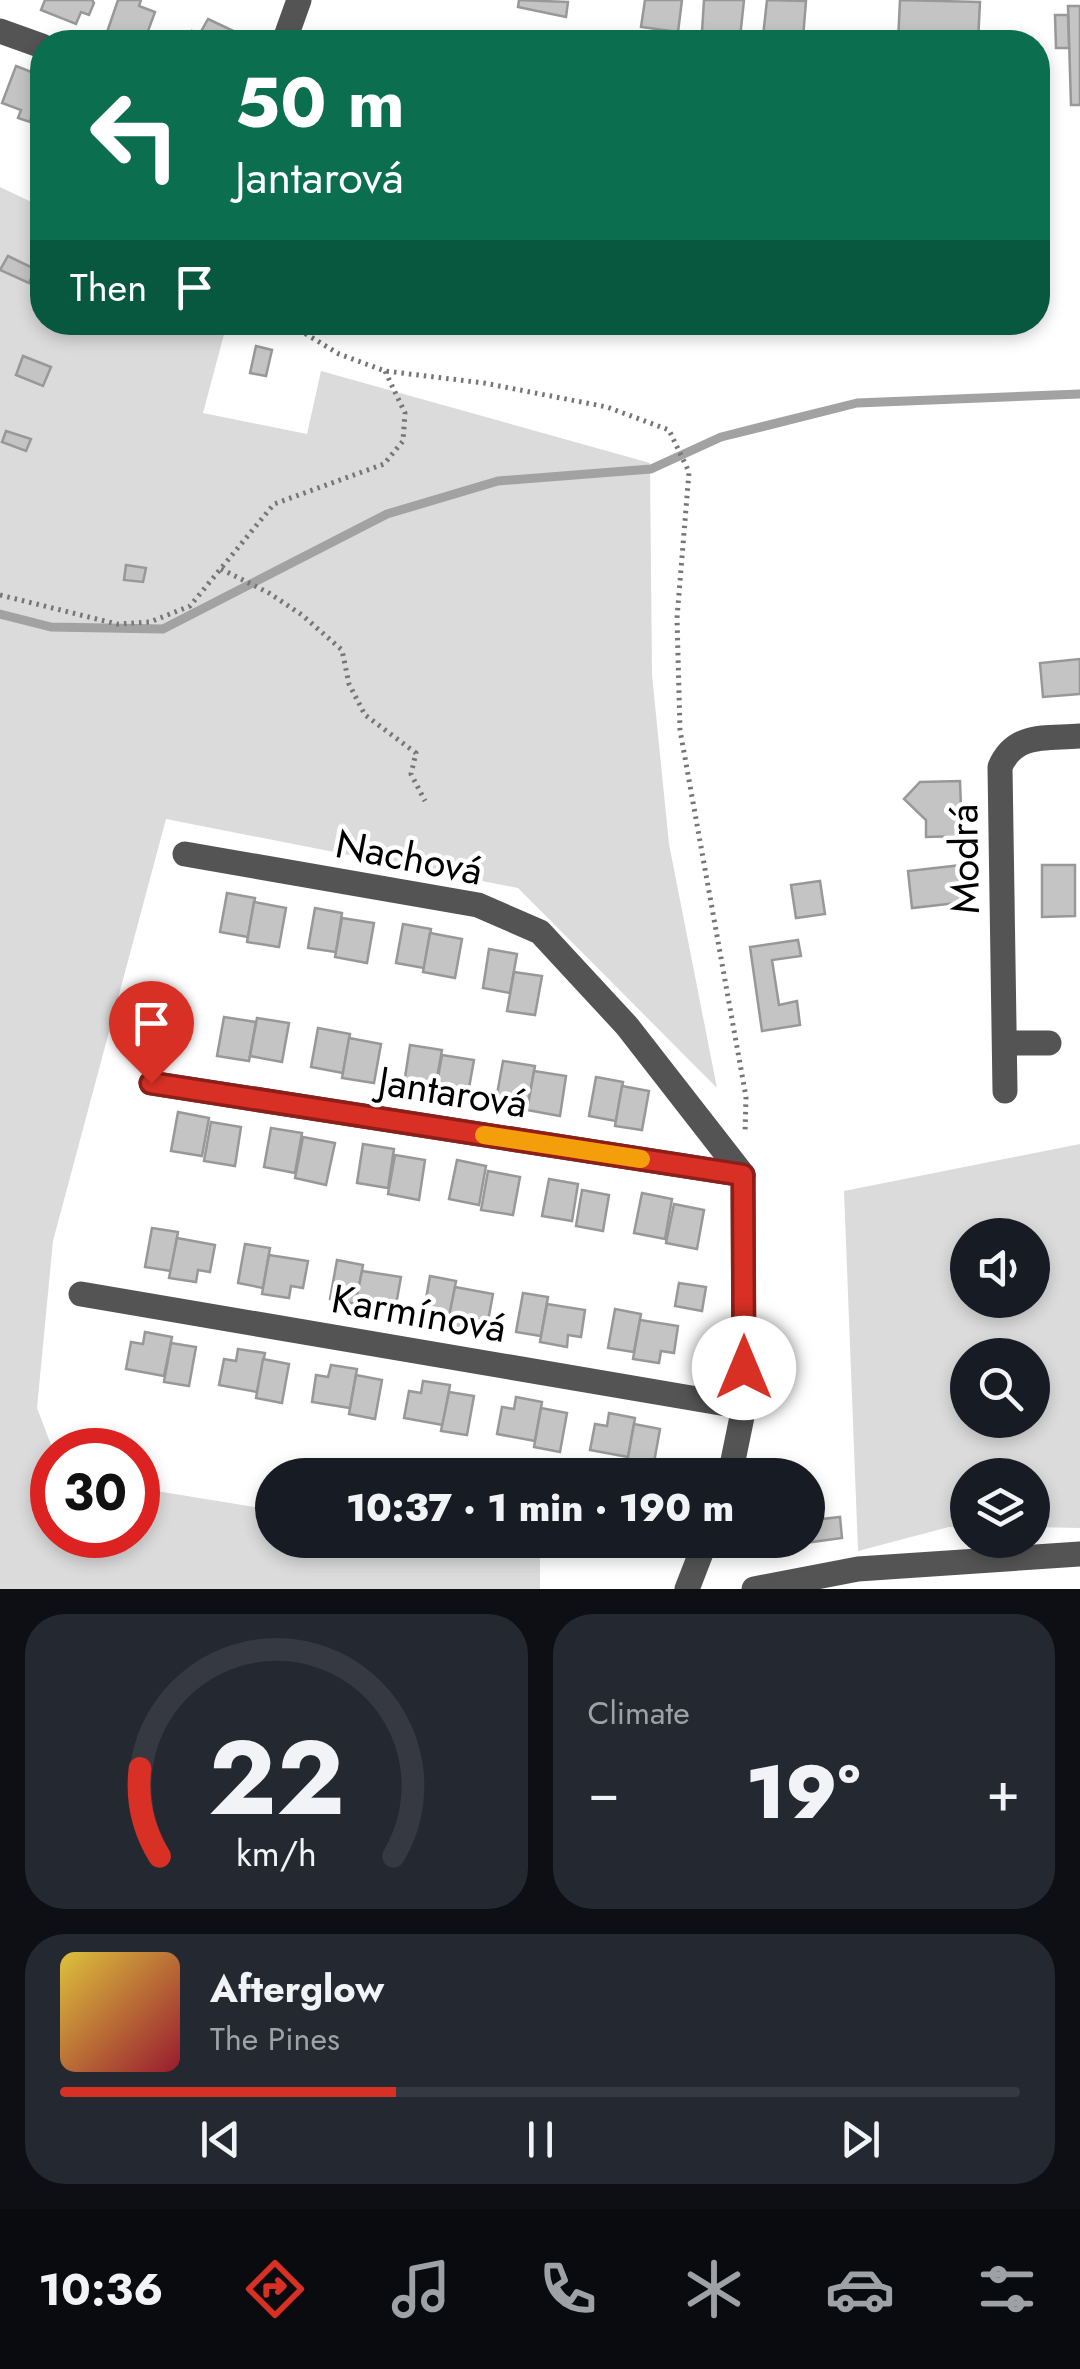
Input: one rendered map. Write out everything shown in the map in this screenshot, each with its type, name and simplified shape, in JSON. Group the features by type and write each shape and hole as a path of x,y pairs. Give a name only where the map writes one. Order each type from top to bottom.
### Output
{"street":[{"path":"288,30 299,0"},
{"path":"0,30 30,41"},
{"name":"Modrá","path":"1005,1091 1000,767 1008,750 1025,741 1080,736"},
{"name":"Nachová","path":"185,854 478,904 540,932 628,1026 743,1175"},
{"path":"1005,1042 1049,1043"},
{"name":"Jantarová","path":"151,1083 743,1175"},
{"path":"734,1458 744,1407 743,1175"},
{"name":"Karmínová","path":"81,1294 744,1407"},
{"path":"754,1589 858,1569 1080,1554"},
{"path":"687,1589 699,1558"}],"path":[{"path":"308,335 339,354 385,371 484,383 607,407 670,430 689,472 678,618 680,730 746,1097 743,1175"},
{"path":"0,594 117,624 150,622 190,606 274,504 384,464 394,452 402,441 405,414 385,371"},
{"path":"220,568 302,615 342,650 350,684 365,715 416,754 411,774 425,801"}],"shaded area":[{"path":"0,187 30,201 30,335 224,335 203,413 307,434 321,371 650,463 652,675 669,844 717,1088 518,888 166,819 53,1241 37,1408 45,1428 30,1428 30,1558 160,1558 160,1492 255,1507 255,1558 540,1558 540,1589 0,1589"},
{"path":"1080,1144 1080,1528 1050,1527 1050,1458 950,1458 950,1527 858,1551 844,1191"}],"building":[{"path":"45,0 94,3 89,15 81,12 76,24 41,10"},
{"path":"118,0 141,0 139,6 155,12 148,30 108,30"},
{"path":"519,0 568,2 566,17 518,7"},
{"path":"645,0 682,0 678,30 641,27"},
{"path":"704,0 744,0 741,30 702,30"},
{"path":"767,0 806,1 804,30 764,30"},
{"path":"900,0 980,2 979,30 899,30"},
{"path":"1068,6 1080,6 1080,105 1071,105"},
{"path":"1055,15 1068,15 1069,48 1056,48"},
{"path":"208,19 231,30 202,30"},
{"path":"16,66 30,71 30,122 18,118 21,110 2,103"},
{"path":"8,256 30,267 30,281 29,283 0,270"},
{"path":"256,346 272,350 266,376 250,373"},
{"path":"23,356 51,367 43,386 16,375"},
{"path":"6,431 31,439 26,451 2,442"},
{"path":"126,565 146,568 143,582 124,580"},
{"path":"1080,659 1080,694 1043,697 1040,663"},
{"path":"960,781 962,836 926,837 926,820 904,799 920,782"},
{"path":"962,865 966,902 912,908 908,871"},
{"path":"1042,865 1075,865 1075,916 1042,917"},
{"path":"820,881 825,914 796,918 791,885"},
{"path":"227,893 255,898 248,937 220,932"},
{"path":"254,902 286,908 279,947 247,942"},
{"path":"315,908 342,913 336,952 308,948"},
{"path":"342,918 374,923 367,963 335,957"},
{"path":"403,924 431,929 424,968 396,963"},
{"path":"430,933 462,939 455,978 423,972"},
{"path":"798,940 801,956 772,960 779,1005 797,1001 800,1025 762,1031 750,947"},
{"path":"489,949 517,954 510,993 483,988"},
{"path":"514,972 542,976 535,1015 507,1011"},
{"path":"224,1017 256,1022 249,1061 217,1056"},
{"path":"257,1018 289,1023 282,1062 250,1056"},
{"path":"318,1028 350,1034 343,1073 311,1067"},
{"path":"349,1038 381,1044 374,1083 342,1078"},
{"path":"410,1045 442,1050 435,1089 404,1084"},
{"path":"442,1055 474,1060 467,1099 435,1094"},
{"path":"503,1061 535,1066 528,1105 496,1100"},
{"path":"534,1071 566,1076 560,1116 527,1110"},
{"path":"596,1077 623,1082 616,1121 589,1116"},
{"path":"622,1086 649,1091 642,1130 615,1126"},
{"path":"178,1112 209,1118 202,1156 171,1151"},
{"path":"211,1122 241,1127 235,1166 204,1161"},
{"path":"271,1128 302,1133 295,1173 264,1167"},
{"path":"303,1137 335,1143 326,1185 295,1178"},
{"path":"363,1144 394,1149 388,1188 357,1183"},
{"path":"395,1155 425,1160 419,1200 388,1194"},
{"path":"457,1160 486,1166 479,1205 449,1199"},
{"path":"488,1171 520,1177 513,1215 481,1210"},
{"path":"549,1179 578,1184 572,1221 542,1216"},
{"path":"582,1190 609,1195 603,1231 576,1226"},
{"path":"642,1193 672,1199 665,1239 634,1233"},
{"path":"674,1204 704,1210 697,1249 666,1243"},
{"path":"152,1228 178,1232 171,1271 145,1267"},
{"path":"177,1238 215,1245 210,1272 198,1270 196,1282 169,1278"},
{"path":"245,1244 270,1248 263,1288 238,1283"},
{"path":"269,1255 308,1261 303,1288 291,1286 289,1298 262,1294"},
{"path":"337,1260 363,1265 356,1304 330,1299"},
{"path":"362,1271 401,1277 396,1305 383,1302 381,1315 354,1310"},
{"path":"430,1276 456,1281 449,1320 423,1316"},
{"path":"679,1283 706,1287 702,1311 675,1306"},
{"path":"455,1287 493,1294 488,1321 476,1319 474,1331 447,1326"},
{"path":"523,1293 548,1297 541,1336 516,1332"},
{"path":"547,1304 585,1310 581,1337 568,1335 567,1347 540,1342"},
{"path":"615,1309 641,1314 634,1352 608,1348"},
{"path":"640,1320 678,1326 674,1353 661,1351 659,1363 633,1359"},
{"path":"145,1332 172,1337 164,1376 126,1369 131,1342 143,1344"},
{"path":"171,1343 196,1347 189,1386 164,1382"},
{"path":"238,1349 265,1353 257,1392 219,1385 224,1359 236,1361"},
{"path":"263,1359 289,1364 282,1403 256,1398"},
{"path":"331,1365 357,1369 350,1408 312,1402 316,1375 328,1377"},
{"path":"356,1375 382,1380 375,1419 349,1414"},
{"path":"423,1381 450,1385 443,1425 404,1418 409,1391 421,1393"},
{"path":"449,1392 474,1396 467,1435 441,1431"},
{"path":"516,1397 542,1402 535,1441 497,1434 502,1407 514,1409"},
{"path":"541,1408 567,1413 560,1452 534,1447"},
{"path":"609,1413 635,1418 628,1457 590,1450 595,1424 607,1426"},
{"path":"634,1424 660,1429 655,1458 628,1458"},
{"path":"840,1517 842,1538 825,1540 825,1519"}],"waterway":[{"path":"0,614 51,627 163,629 387,514 498,481 651,469 721,437 857,403 1080,394"}],"slow traffic":[{"path":"484,1135 641,1159"}],"route":[{"path":"151,1083 743,1175 744,1368"}]}
